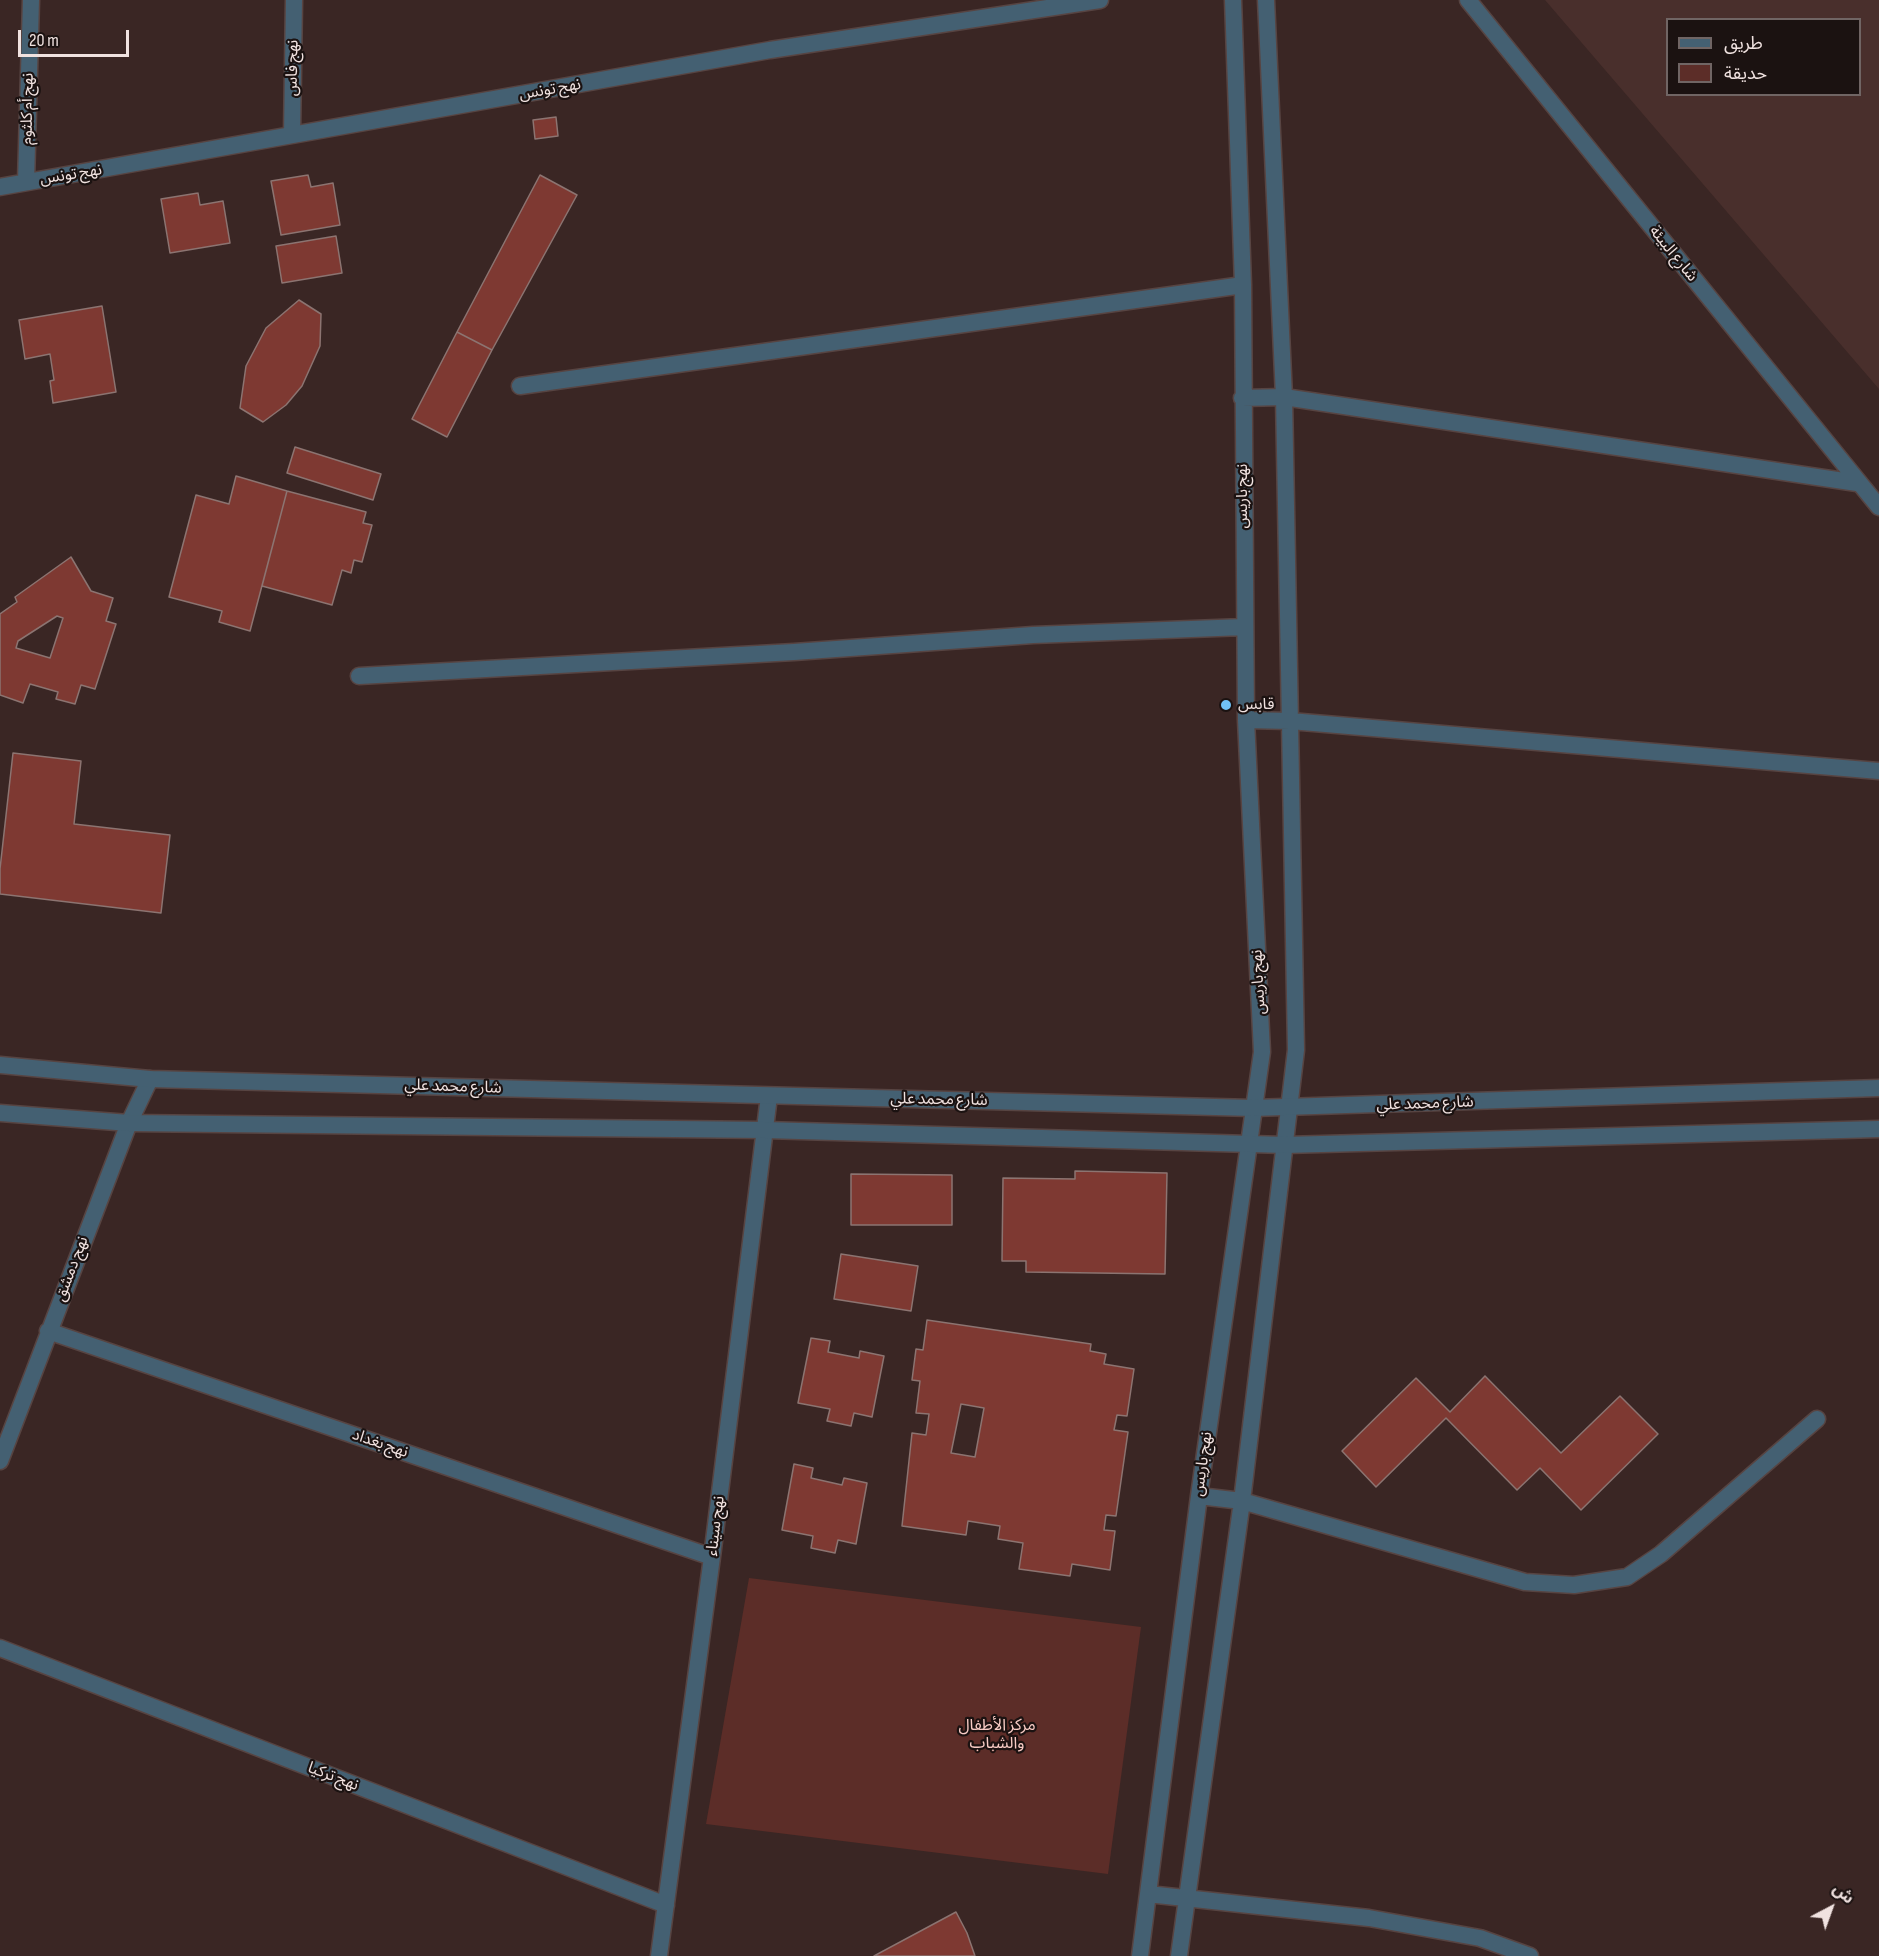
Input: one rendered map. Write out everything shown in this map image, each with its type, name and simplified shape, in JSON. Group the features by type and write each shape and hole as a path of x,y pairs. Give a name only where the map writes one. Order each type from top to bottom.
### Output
{"street":[{"name":"نهج أم كلثوم","path":"26,182 31,0"},
{"name":"نهج فاس","path":"292,135 294,0"},
{"name":"نهج تونس","path":"0,186 770,50 1100,0"},
{"name":"نهج باريس","path":"1140,1956 1199,1496 1262,1052 1246,720 1243,285 1233,0"},
{"name":"نهج باريس","path":"1179,1956 1242,1501 1296,1050 1284,397 1266,0"},
{"name":"شارع البيئة","path":"1468,0 1857,483 1879,507"},
{"path":"520,386 1243,285"},
{"path":"1242,398 1284,397 1857,483"},
{"path":"359,676 782,653 1033,635 1244,627"},
{"path":"1246,720 1290,721 1879,771"},
{"name":"شارع محمد علي","path":"0,1065 150,1079 1253,1108 1879,1088"},
{"name":"نهج دمشق","path":"0,1461 129,1123 150,1079"},
{"name":"نهج سيناء","path":"659,1956 712,1557 769,1096"},
{"name":"شارع محمد علي","path":"0,1113 129,1123 765,1130 1285,1145 1879,1129"},
{"name":"نهج بغداد","path":"48,1331 712,1557"},
{"path":"1199,1496 1242,1501 1525,1582 1574,1585 1627,1577 1661,1554 1817,1419"},
{"name":"نهج تركيا","path":"0,1648 666,1905"},
{"path":"1148,1894 1369,1918 1480,1938 1530,1956"}],"shaded area":[{"path":"1545,0 1879,0 1879,389"}],"green space":[{"name":"مركز الأطفال والشباب","path":"749,1578 1141,1627 1108,1874 706,1824"}],"building":[{"path":"556,117 558,136 535,139 533,120"},
{"path":"308,175 311,187 333,183 340,225 281,235 271,181"},
{"path":"540,175 577,195 492,350 457,332"},
{"path":"198,193 200,205 223,201 230,243 170,253 161,199"},
{"path":"336,236 342,273 282,283 276,246"},
{"path":"299,300 321,314 320,346 302,386 286,405 263,422 240,408 246,366 266,328"},
{"path":"102,306 116,392 53,403 50,381 54,380 50,354 25,359 19,320"},
{"path":"457,332 492,350 447,437 412,419"},
{"path":"295,447 381,474 373,500 287,473"},
{"path":"236,476 287,491 250,631 219,622 222,611 169,597 196,495 229,504"},
{"path":"287,491 366,512 363,523 372,525 362,562 354,560 351,573 342,570 332,605 262,586"},
{"path":"71,557 91,591 113,598 106,621 116,624 95,689 81,685 75,704 56,699 58,692 30,684 23,703 0,695 0,614 17,602 15,597","holes":["57,616 63,618 50,658 16,648 18,641"]},
{"path":"13,753 81,761 74,824 170,835 161,913 0,894 0,869"},
{"path":"1075,1171 1167,1173 1165,1274 1026,1272 1026,1261 1002,1261 1003,1178 1075,1179"},
{"path":"851,1174 952,1175 952,1225 851,1225"},
{"path":"841,1254 918,1266 911,1311 834,1299"},
{"path":"927,1320 1091,1344 1090,1351 1106,1354 1104,1364 1134,1369 1127,1416 1117,1415 1114,1430 1128,1432 1116,1516 1106,1515 1104,1530 1115,1531 1110,1570 1072,1564 1070,1576 1019,1569 1023,1543 998,1539 1000,1526 968,1521 966,1535 902,1526 912,1433 926,1435 929,1414 916,1413 920,1381 912,1380 916,1349 923,1350","holes":["961,1404 984,1408 975,1457 951,1453"]},
{"path":"811,1338 830,1341 828,1352 859,1358 860,1351 884,1356 872,1417 854,1413 851,1426 827,1421 830,1409 798,1403"},
{"path":"1485,1376 1561,1453 1620,1396 1658,1434 1581,1510 1540,1468 1517,1490 1446,1418 1376,1487 1342,1451 1416,1378 1450,1412"},
{"path":"794,1464 813,1468 811,1478 842,1485 844,1478 867,1483 856,1544 838,1540 835,1553 811,1548 813,1536 782,1530"},
{"path":"956,1912 975,1956 874,1956"}],"place":[{"name":"قابس","path":"1226,705"}]}
